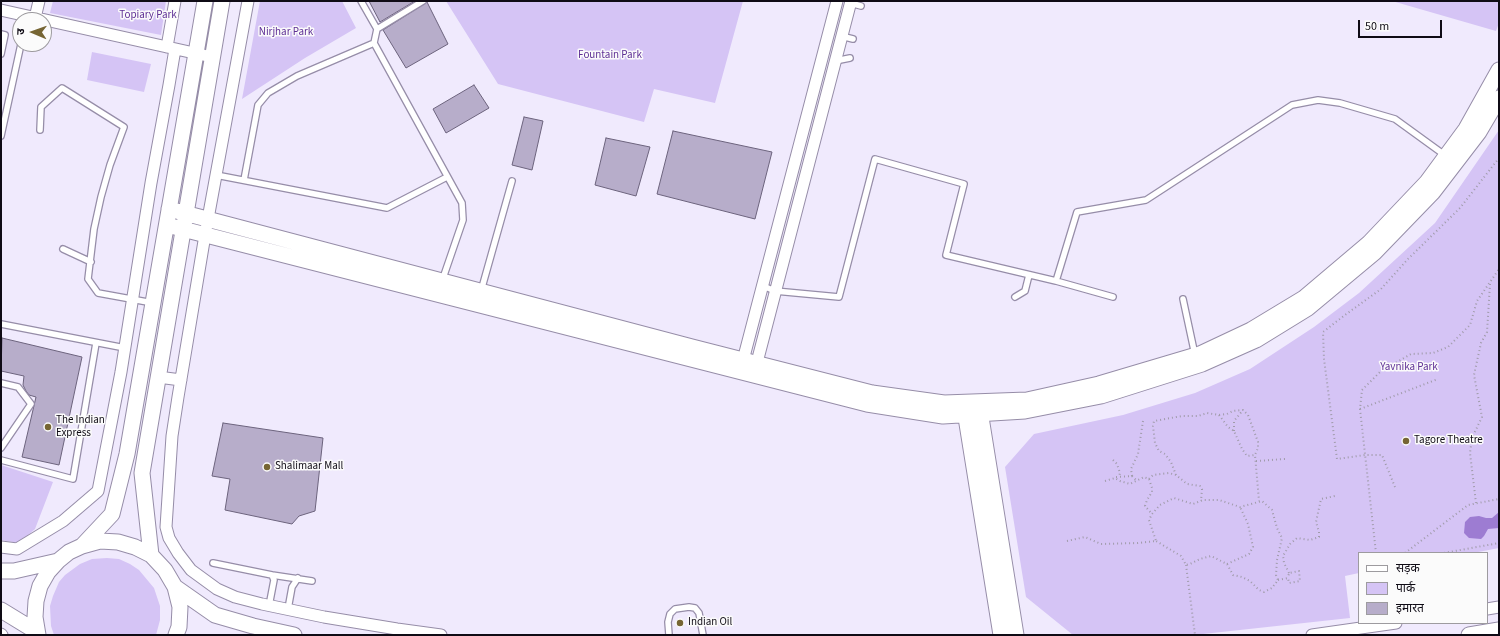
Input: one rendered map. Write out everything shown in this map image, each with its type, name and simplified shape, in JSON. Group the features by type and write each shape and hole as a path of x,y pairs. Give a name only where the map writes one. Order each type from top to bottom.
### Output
{"street":[{"path":"33,12 39,1"},
{"path":"1,547 17,549 63,521 98,491 125,348 151,183 169,85 175,1"},
{"path":"82,546 112,514 127,454 205,1"},
{"path":"151,555 142,473 222,1"},
{"path":"248,1 205,235 172,436 166,509 166,527 169,538 191,570 217,589 235,597 269,606 397,629 441,635"},
{"path":"748,368 763,286 838,1"},
{"path":"748,368 776,290 841,36 854,3"},
{"path":"1,10 12,13"},
{"path":"52,23 212,57"},
{"path":"167,225 440,288 748,368 867,404 943,416 972,408 1027,400 1099,384 1195,355 1251,330 1304,298 1369,243 1427,182 1466,129 1499,70"},
{"path":"972,408 1026,411 1101,396 1202,364 1256,340 1308,308 1374,253 1433,192 1479,132 1499,98"},
{"path":"169,209 440,288"},
{"path":"158,377 181,380"},
{"path":"972,408 988,508 1001,635"},
{"path":"988,508 1016,635"},
{"path":"38,633 35,617 36,601 40,586 48,572 69,552 82,546 100,542 118,542 135,546 151,555 165,570 175,587 180,607 179,627 176,635"},
{"path":"1,571 14,571 58,561"},
{"path":"175,587 215,614 253,626 294,635"},
{"path":"1488,609 1499,607"},
{"path":"1,610 38,633"},
{"path":"1312,635 1389,624"},
{"path":"1469,635 1499,630"}],"lane":[{"path":"361,1 377,29 374,43 462,204 463,220 440,288"},
{"path":"377,29 423,1"},
{"path":"1,34 5,35 1,54"},
{"path":"841,36 853,39"},
{"path":"244,180 258,105 268,94 297,76 374,43"},
{"path":"1,136 19,52"},
{"path":"835,61 850,58"},
{"path":"40,130 41,107 62,88 124,128 110,165 101,197 94,229 88,279 98,293 153,304"},
{"path":"1056,281 1077,212 1146,200 1292,106 1318,100 1340,104 1395,119 1446,156"},
{"path":"763,286 776,290 839,297 875,160 964,184 946,255 1056,281 1113,297"},
{"path":"216,175 388,208 447,177"},
{"path":"479,298 512,181"},
{"path":"63,249 91,262"},
{"path":"1015,297 1025,291 1029,275"},
{"path":"1183,299 1195,355"},
{"path":"1,324 125,348"},
{"path":"1,460 73,479 96,343"},
{"path":"1,383 18,387 31,404 1,448"},
{"path":"213,563 272,575 312,580"},
{"path":"269,606 274,584 272,575"},
{"path":"288,609 292,587 298,578"},
{"path":"668,635 668,622 670,614 675,609 689,607 695,608 699,613 703,635"}],"path":[{"path":"1396,487 1382,455 1365,455 1337,459 1326,372 1323,332 1381,289 1408,259 1460,208 1499,158"},
{"path":"1376,552 1360,409 1362,390 1380,372 1411,354 1433,353 1448,347 1470,325 1477,301 1499,269"},
{"path":"1476,503 1470,453 1472,438 1482,418 1474,375 1481,343 1488,332 1490,284"},
{"path":"1360,409 1438,380"},
{"path":"1200,501 1202,489 1200,486 1187,484 1176,475 1171,462 1165,454 1159,451 1154,432 1154,421 1182,416 1198,416 1206,414 1219,415 1243,410"},
{"path":"1234,432 1234,421 1243,410"},
{"path":"1243,410 1248,415 1258,442 1258,448 1255,455 1259,502"},
{"path":"1219,415 1234,432 1247,456 1255,455"},
{"path":"1136,481 1132,476 1131,469 1138,454 1143,421"},
{"path":"1256,461 1285,459"},
{"path":"1113,460 1117,464 1120,473 1119,477"},
{"path":"1149,479 1153,475 1176,475"},
{"path":"1106,481 1119,477 1132,476"},
{"path":"1114,478 1130,484 1144,477 1149,479"},
{"path":"1149,479 1152,492 1147,500 1146,506 1152,514"},
{"path":"1289,573 1299,571 1300,581 1289,583 1289,573 1283,556 1290,544 1298,538 1310,540 1319,537 1316,522 1321,498 1335,496"},
{"path":"1156,541 1150,520 1152,514 1160,505 1174,498 1193,504 1200,501 1219,500 1240,507 1262,501 1272,510 1277,528 1282,538 1277,560 1276,575 1278,580"},
{"path":"1406,552 1468,505 1499,499"},
{"path":"1227,564 1249,554 1253,547 1248,524 1240,507"},
{"path":"1067,540 1085,537 1101,544 1156,541 1181,556 1186,565 1195,635"},
{"path":"1450,552 1499,543"},
{"path":"1186,565 1211,556 1227,564 1233,575 1250,581 1259,590 1264,592 1272,588 1278,580 1288,578"}],"green space":[{"name":"Topiary Park","path":"53,1 166,1 161,35 50,12"},
{"name":"Nirjhar Park","path":"260,1 342,1 356,28 305,58 242,99"},
{"name":"Fountain Park","path":"446,1 743,1 715,103 654,89 644,122 498,84"},
{"path":"1392,1 1499,1 1499,23 1496,31"},
{"path":"92,52 151,64 144,92 87,80"},
{"name":"Yavnika Park","path":"1499,130 1499,548 1478,552 1358,552 1358,573 1345,576 1350,618 1194,635 1073,635 1026,597 1005,467 1034,434 1123,415 1195,393 1250,369 1314,327 1359,293 1435,223"},
{"path":"1,465 53,482 35,529 19,543 1,540"},
{"path":"92,559 119,559 130,564 139,570 154,588 160,606 160,620 156,635 54,635 51,626 50,606 59,582 65,575 80,564"}],"shaded area":[{"path":"1499,512 1499,528 1488,529 1481,539 1469,538 1464,533 1465,522 1470,517 1479,516 1492,518"}],"building":[{"path":"369,1 415,1 380,22"},
{"path":"427,2 448,44 406,68 383,30"},
{"path":"474,85 489,108 446,133 433,109"},
{"path":"524,117 543,121 532,170 512,165"},
{"path":"673,131 772,152 755,219 657,194"},
{"path":"606,138 650,147 636,196 595,185"},
{"name":"The Indian Express","path":"2,338 82,357 59,465 22,457 36,397 29,395 26,391 23,385 24,376 1,371"},
{"name":"Shalimaar Mall","path":"223,423 323,438 315,511 299,516 292,524 225,510 230,479 212,476"}],"place":[{"name":"The Indian Express","path":"48,427"},
{"name":"Tagore Theatre","path":"1406,441"},
{"name":"Shalimaar Mall","path":"267,467"},
{"name":"Indian Oil","path":"680,623"}]}
